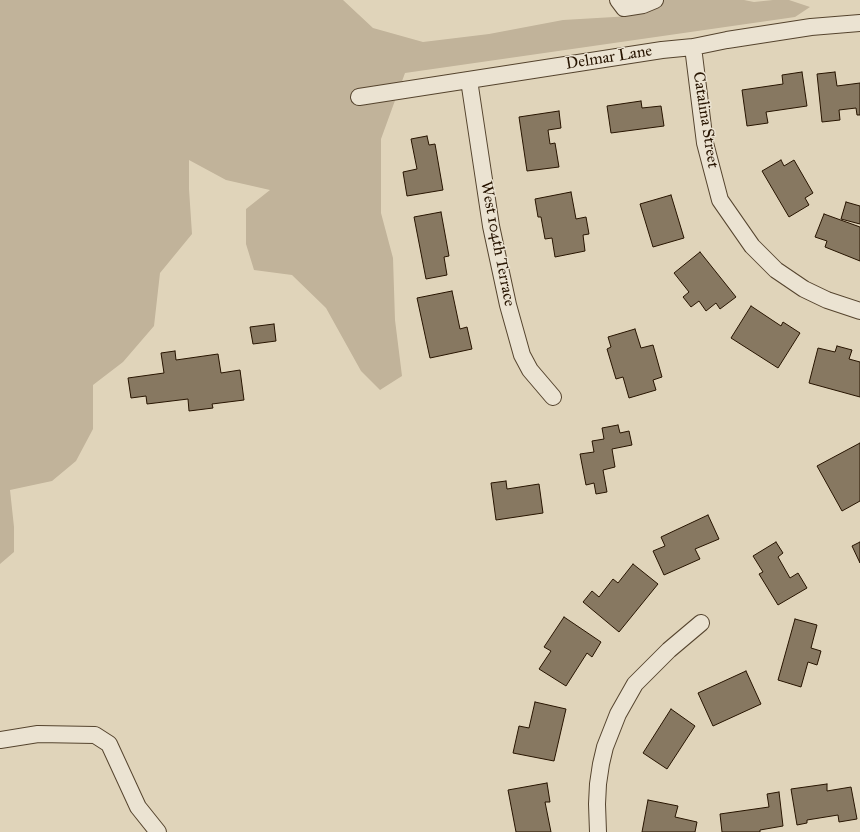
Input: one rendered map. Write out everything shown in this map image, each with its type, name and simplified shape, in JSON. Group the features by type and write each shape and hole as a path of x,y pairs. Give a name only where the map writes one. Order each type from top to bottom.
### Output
{"street":[{"path":"618,0 624,8 643,5 655,0"},
{"name":"Delmar Lane","path":"359,97 662,50 694,47 727,40 811,27 860,23"},
{"name":"Catalina Street","path":"694,47 705,143 720,200 752,246 776,270 804,289 827,300 860,311"},
{"name":"West 104th Terrace","path":"469,80 491,226 508,305 522,355 530,370 553,397"},
{"path":"598,832 597,804 600,771 605,747 618,714 635,684 669,650 701,623"},
{"path":"0,740 38,734 95,735 109,744 138,807 158,832"}],"shaded area":[{"path":"0,0 343,0 373,28 423,42 489,34 563,20 631,16 661,0 744,0 754,2 789,0 810,7 795,17 405,73 381,139 381,213 393,258 395,320 402,376 380,390 361,371 326,308 292,275 254,270 246,244 246,209 270,190 226,180 189,160 192,234 160,273 154,326 123,362 93,385 93,429 76,461 52,481 10,490 14,527 14,552 0,564"}],"building":[{"path":"802,72 807,106 766,112 768,123 747,126 742,90 783,84 782,75"},
{"path":"835,72 837,86 860,83 860,115 857,115 856,108 839,110 840,120 822,122 817,74"},
{"path":"641,101 642,108 661,106 664,126 611,133 607,106"},
{"path":"559,111 561,128 548,130 550,144 555,143 559,167 527,171 519,117"},
{"path":"427,136 429,145 435,144 443,190 407,196 403,172 417,169 411,139"},
{"path":"781,160 784,166 794,160 813,193 805,198 809,205 789,217 762,171"},
{"path":"571,192 576,219 586,217 589,234 583,235 585,251 555,257 552,238 545,239 541,217 538,217 535,199"},
{"path":"671,195 684,238 653,247 640,204"},
{"path":"846,202 860,206 860,224 841,219"},
{"path":"441,212 449,256 444,257 447,275 426,279 414,217"},
{"path":"824,214 860,227 860,261 825,247 827,241 815,237"},
{"path":"700,252 736,297 720,309 716,303 706,311 699,301 691,307 683,297 689,292 674,273"},
{"path":"452,291 460,329 467,327 472,349 430,358 417,298"},
{"path":"751,306 781,326 783,322 800,333 778,368 731,338"},
{"path":"274,324 276,341 253,344 250,327"},
{"path":"635,329 641,348 653,345 662,377 653,380 656,390 629,398 623,377 616,379 607,349 611,347 608,337"},
{"path":"837,346 852,350 849,359 860,362 860,397 809,383 818,348 835,352"},
{"path":"175,351 176,360 218,354 221,373 240,370 244,400 212,404 213,408 189,411 188,399 147,404 146,396 131,398 128,378 164,373 161,353"},
{"path":"618,425 620,433 629,431 632,445 612,449 615,467 603,470 607,492 596,494 594,483 586,485 580,454 594,452 592,441 604,439 602,428"},
{"path":"860,443 860,501 842,511 817,466"},
{"path":"506,481 507,489 539,484 543,513 496,520 491,483"},
{"path":"708,515 719,539 695,549 700,559 664,575 653,551 665,546 661,537"},
{"path":"776,542 783,553 778,557 790,578 798,573 807,588 778,605 759,574 763,572 753,556"},
{"path":"860,542 860,563 852,546"},
{"path":"633,564 658,584 619,632 583,602 592,591 599,597 613,579 618,583"},
{"path":"564,617 601,642 592,657 587,653 566,686 539,669 551,651 544,647"},
{"path":"795,619 817,625 811,648 821,651 817,665 808,662 801,687 778,680"},
{"path":"746,671 761,704 713,726 698,693"},
{"path":"535,702 566,709 554,761 513,753 519,726 529,728"},
{"path":"671,709 695,726 667,769 643,753"},
{"path":"547,783 550,802 545,802 551,832 516,832 508,790"},
{"path":"827,784 827,791 851,787 857,819 839,822 838,815 807,820 807,823 797,825 791,789"},
{"path":"779,792 783,826 760,830 760,832 722,832 720,814 769,807 767,794"},
{"path":"648,800 678,806 675,817 697,822 695,832 642,832"}]}
